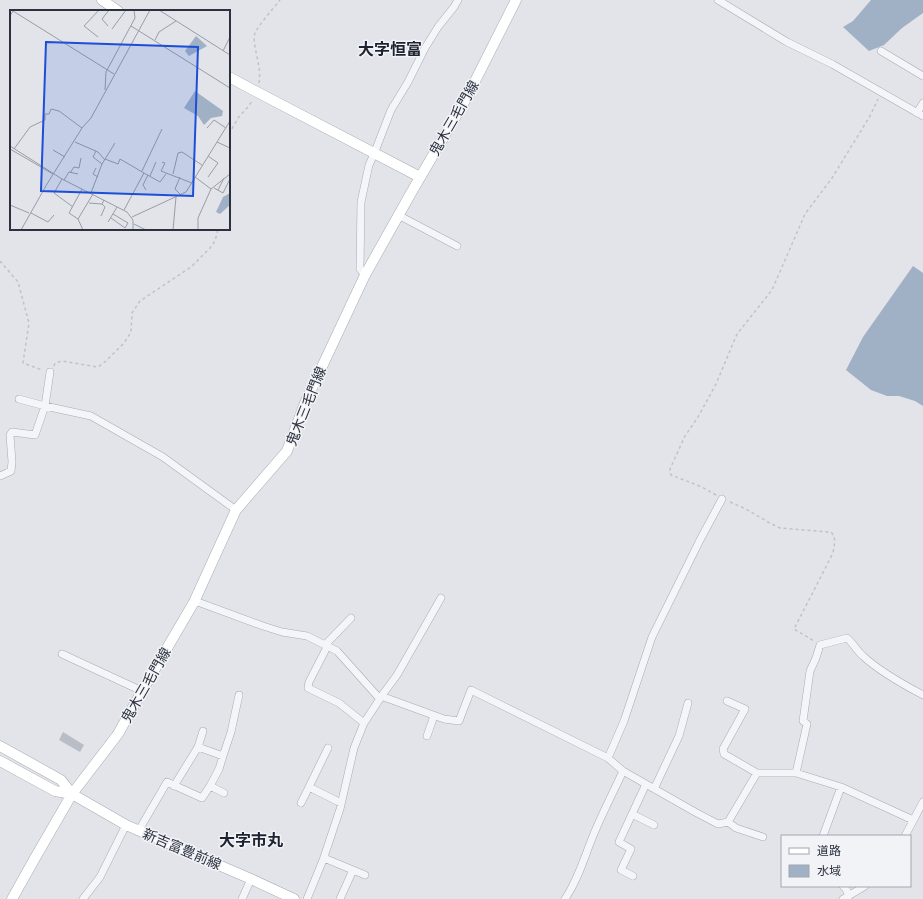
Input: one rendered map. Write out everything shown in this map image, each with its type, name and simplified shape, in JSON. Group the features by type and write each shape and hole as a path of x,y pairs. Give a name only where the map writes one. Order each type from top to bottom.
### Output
{"main road":[{"path":"102,0 117,10"},
{"name":"鬼木三毛門線","path":"12,899 72,794 118,734 195,601 236,510 287,451 305,403 365,275 467,97 516,0"},
{"path":"230,78 420,178"},
{"name":"新吉富豊前線","path":"0,746 62,780 72,794"},
{"name":"新吉富豊前線","path":"0,761 55,791 72,794 126,825 252,879 294,899"}],"street":[{"path":"365,275 360,269 361,202 369,165 391,110 434,34 458,0"},
{"path":"718,0 788,42 832,64 920,114 923,103"},
{"path":"881,51 923,76"},
{"path":"398,215 456,246"},
{"path":"0,476 11,471 12,462 10,435 12,432 35,435 45,406 50,372"},
{"path":"19,399 91,416 163,457 236,510"},
{"path":"608,758 624,721 652,637 722,499"},
{"path":"307,899 324,858 341,804 354,748 364,723 397,675 442,598"},
{"path":"195,601 282,632 307,636 337,651 381,698 444,720 459,721 471,690 608,758 623,771 718,824 728,822 736,828 763,837"},
{"path":"351,618 326,646 309,682 308,688 339,703 364,723"},
{"path":"796,773 808,724 803,721 810,671 820,646 847,638 871,663 901,683 923,695"},
{"path":"62,654 142,691"},
{"path":"139,830 167,782 202,798 219,769 231,732 239,696"},
{"path":"727,701 744,709 723,749 724,754 756,773 796,773 841,787 913,820"},
{"path":"654,789 679,736 688,703"},
{"path":"427,736 434,716"},
{"path":"174,786 198,747 203,731"},
{"path":"198,747 223,756"},
{"path":"301,803 328,748"},
{"path":"565,899 580,873 593,836 623,771"},
{"path":"728,822 756,773"},
{"path":"633,876 621,870 632,849 619,842 646,784"},
{"path":"210,786 224,793"},
{"path":"310,787 341,804"},
{"path":"823,835 841,787"},
{"path":"906,835 923,802"},
{"path":"632,814 654,825"},
{"path":"83,899 100,878 126,825"},
{"path":"324,858 366,875"},
{"path":"340,899 353,870"},
{"path":"242,899 252,879"},
{"path":"844,887 846,889 846,897"},
{"path":"846,897 863,887"}],"path":[{"path":"230,132 238,118 255,97 260,78 260,68 254,40 256,33 267,16 280,0"},
{"path":"820,646 807,636 794,629 832,553 835,539 833,534 831,532 780,528 746,509 722,499 702,487 672,475 670,469 685,436 698,417 716,384 737,334 772,290 805,214 832,178 870,116 882,93"},
{"path":"0,261 18,282 29,323 23,363 50,372 55,363 62,361 98,367 124,343 131,332 132,313 140,301 191,267 210,248 215,241 218,230"}],"water":[{"path":"871,0 923,0 923,13 902,28 884,45 869,51 843,27 853,21"},
{"path":"913,266 923,273 923,406 915,401 899,396 887,396 871,390 846,370 863,337"}],"building":[{"path":"63,732 84,745 80,752 59,740"}],"district":[{"name":"大字恒富","path":"390,49"},
{"name":"大字市丸","path":"251,840"}]}
